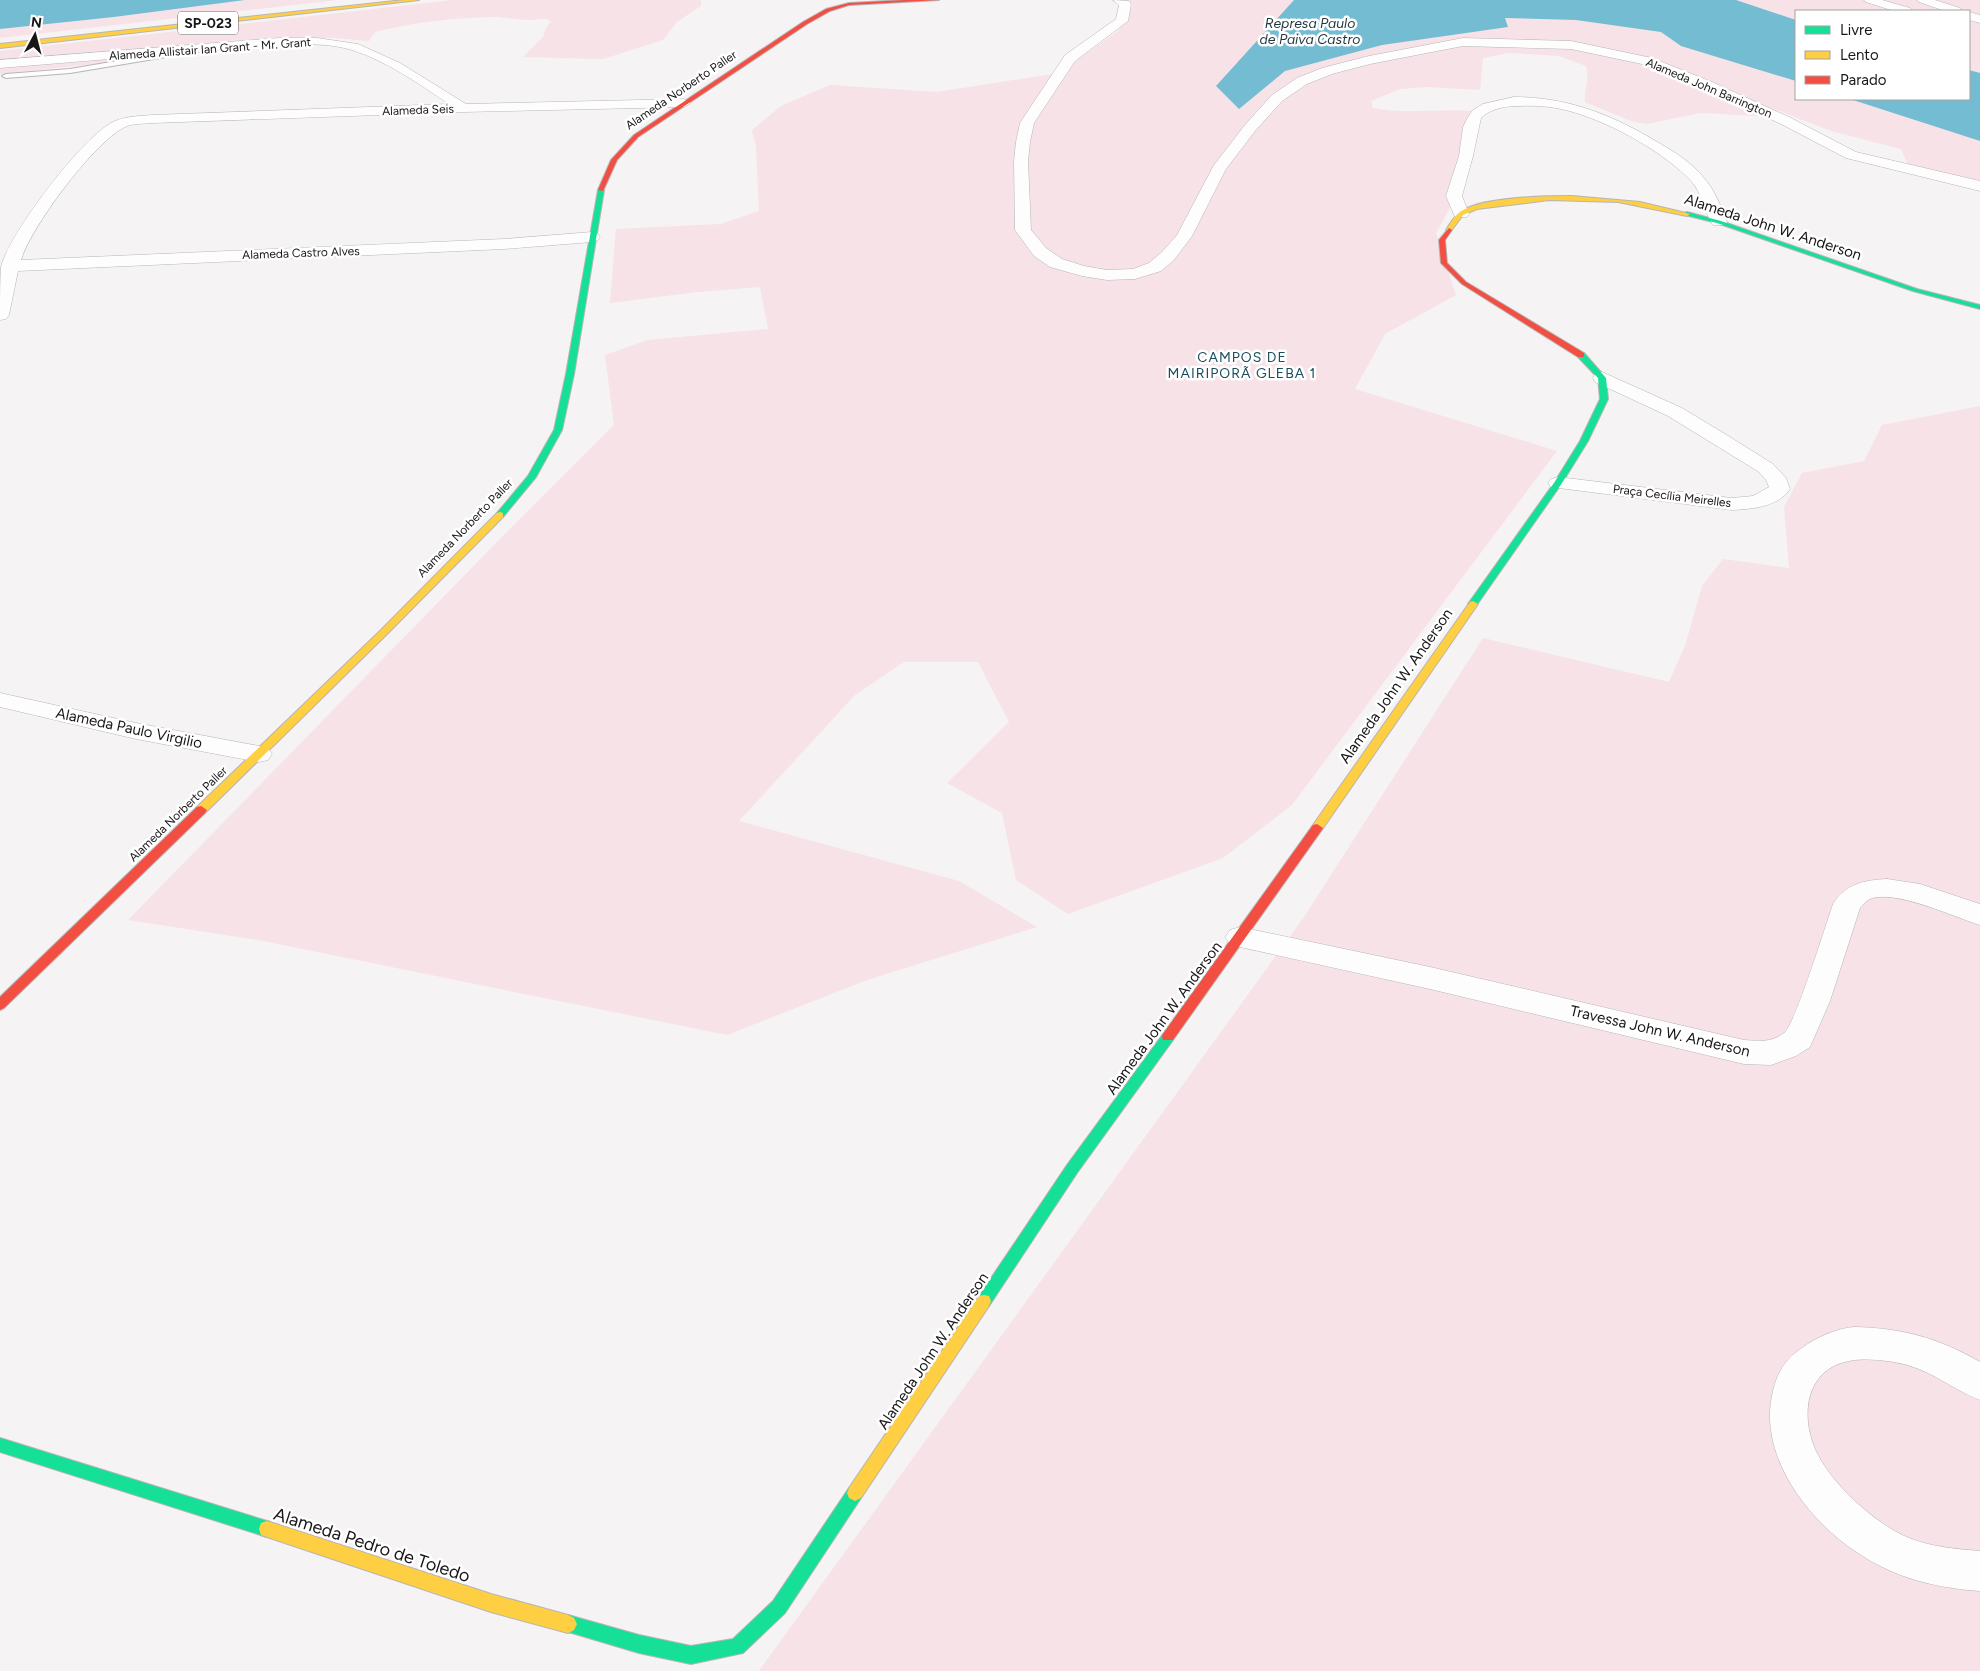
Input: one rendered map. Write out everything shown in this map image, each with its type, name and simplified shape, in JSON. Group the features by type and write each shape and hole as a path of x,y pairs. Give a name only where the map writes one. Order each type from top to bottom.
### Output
{"street":[{"name":"SP-023","path":"0,46 417,0"},
{"name":"Alameda Norberto Paller","path":"0,1005 384,632 508,506 532,477 558,430 572,365 600,194 606,174 622,147 684,103 828,10 849,4 937,0"},
{"name":"Alameda John Barrington","path":"1119,0 1125,4 1126,10 1122,21 1070,58 1046,91 1027,123 1021,161 1023,230 1040,252 1056,263 1082,271 1107,275 1136,274 1155,267 1168,256 1184,236 1220,168 1277,98 1302,81 1327,71 1369,60 1464,42 1542,43 1596,49 1632,57 1708,85 1784,120 1852,155 1980,186"},
{"path":"1870,0 1903,10"},
{"path":"1924,0 1953,10"},
{"name":"Alameda Allistair Ian Grant - Mr. Grant","path":"3,70 201,49 296,42 338,44 355,48 383,60 463,108"},
{"path":"1602,378 1582,355 1464,283 1444,263 1442,240 1461,214 1454,196 1474,118 1479,112 1498,104 1532,102 1582,110 1612,122 1640,138 1695,177 1707,192 1719,222"},
{"name":"Alameda Seis","path":"0,315 9,266 22,236 35,216 89,150 110,128 119,124 153,119 463,108 684,103"},
{"name":"Alameda John W. Anderson","path":"1461,214 1479,207 1517,200 1569,197 1598,197 1659,206 1719,222 1915,290 1980,307"},
{"name":"Alameda Castro Alves","path":"9,266 475,245 592,237"},
{"name":"Alameda John W. Anderson","path":"736,1647 779,1607 1072,1169 1240,937 1558,483 1584,441 1604,400 1602,378"},
{"name":"Praça Cecília Meirelles","path":"1558,483 1732,504 1758,503 1780,489 1776,478 1766,468 1735,448 1675,412 1602,378"},
{"name":"Alameda Paulo Virgilio","path":"0,700 136,731 259,754"},
{"name":"Travessa John W. Anderson","path":"1240,937 1480,989 1744,1052 1770,1053 1786,1048 1799,1039 1815,1002 1847,904 1858,894 1875,890 1903,891 1947,901 1980,915"},
{"path":"1976,1371 1926,1353 1884,1343 1846,1344 1815,1358 1800,1375 1795,1381 1788,1412 1794,1450 1816,1488 1849,1523 1892,1551 1940,1568 1980,1571"},
{"name":"Alameda Pedro de Toledo","path":"0,1445 236,1519 490,1603 639,1644 691,1655 736,1647"}],"shaded area":[{"path":"245,0 338,0 0,38 0,29"},
{"path":"453,0 701,0 701,6 677,22 663,40 603,59 523,57 543,37 551,21 494,17 419,23 375,32 369,41 283,37 0,59 0,51"},
{"path":"1122,0 1980,0 1980,181 1908,165 1901,149 1831,131 1761,104 1758,116 1700,113 1647,124 1631,121 1585,102 1586,66 1559,56 1508,53 1483,58 1480,90 1427,87 1400,89 1371,101 1373,108 1386,110 1474,111 1450,208 1436,233 1456,295 1385,334 1355,389 1557,451 1292,805 1223,858 1068,914 1016,880 1002,813 947,783 1009,722 978,662 904,662 855,695 739,821 959,881 1037,927 867,980 727,1035 258,940 128,920 497,542 614,425 605,355 648,340 768,329 760,287 697,292 610,303 616,229 721,224 759,211 756,147 752,130 781,106 830,85 937,92 1065,72 1081,57 1118,31 1133,5"},
{"path":"243,48 0,74 0,65"},
{"path":"1980,406 1980,1671 759,1671 1304,917 1483,638 1669,682 1685,646 1702,586 1723,559 1789,568 1784,507 1802,473 1864,461 1882,425"}],"water":[{"path":"0,0 245,0 0,29"},
{"name":"Represa Paulo de Paiva Castro","path":"1294,0 1736,0 1795,20 1795,81 1681,46 1661,32 1576,20 1505,18 1508,27 1382,45 1285,71 1239,109 1216,86"},
{"path":"1970,70 1980,73 1980,141 1853,100 1970,100"}],"traffic: fast":[{"path":"500,515 532,477 558,430 570,374 601,190"},
{"path":"1687,214 1719,222 1915,290 1980,307"},
{"path":"1473,604 1558,483 1584,441 1604,399 1602,378 1581,355"},
{"path":"984,1301 1072,1169 1168,1037"},
{"path":"0,1445 267,1529"},
{"path":"568,1624 639,1644 691,1655 737,1647 779,1607 855,1493"}],"traffic: slow":[{"path":"0,46 417,0"},
{"path":"1449,230 1465,211 1486,205 1549,198 1618,200 1687,214"},
{"path":"201,810 384,632 500,515"},
{"path":"1317,828 1473,604"},
{"path":"855,1493 984,1301"},
{"path":"267,1529 491,1603 568,1624"}],"traffic: jam":[{"path":"601,190 614,160 636,136 805,23 828,10 849,4 937,0"},
{"path":"1449,230 1442,240 1444,263 1464,283 1581,355"},
{"path":"0,1005 201,810"},
{"path":"1168,1037 1317,828"}],"district":[{"name":"CAMPOS DE MAIRIPORÃ GLEBA 1","path":"1242,366"}]}
